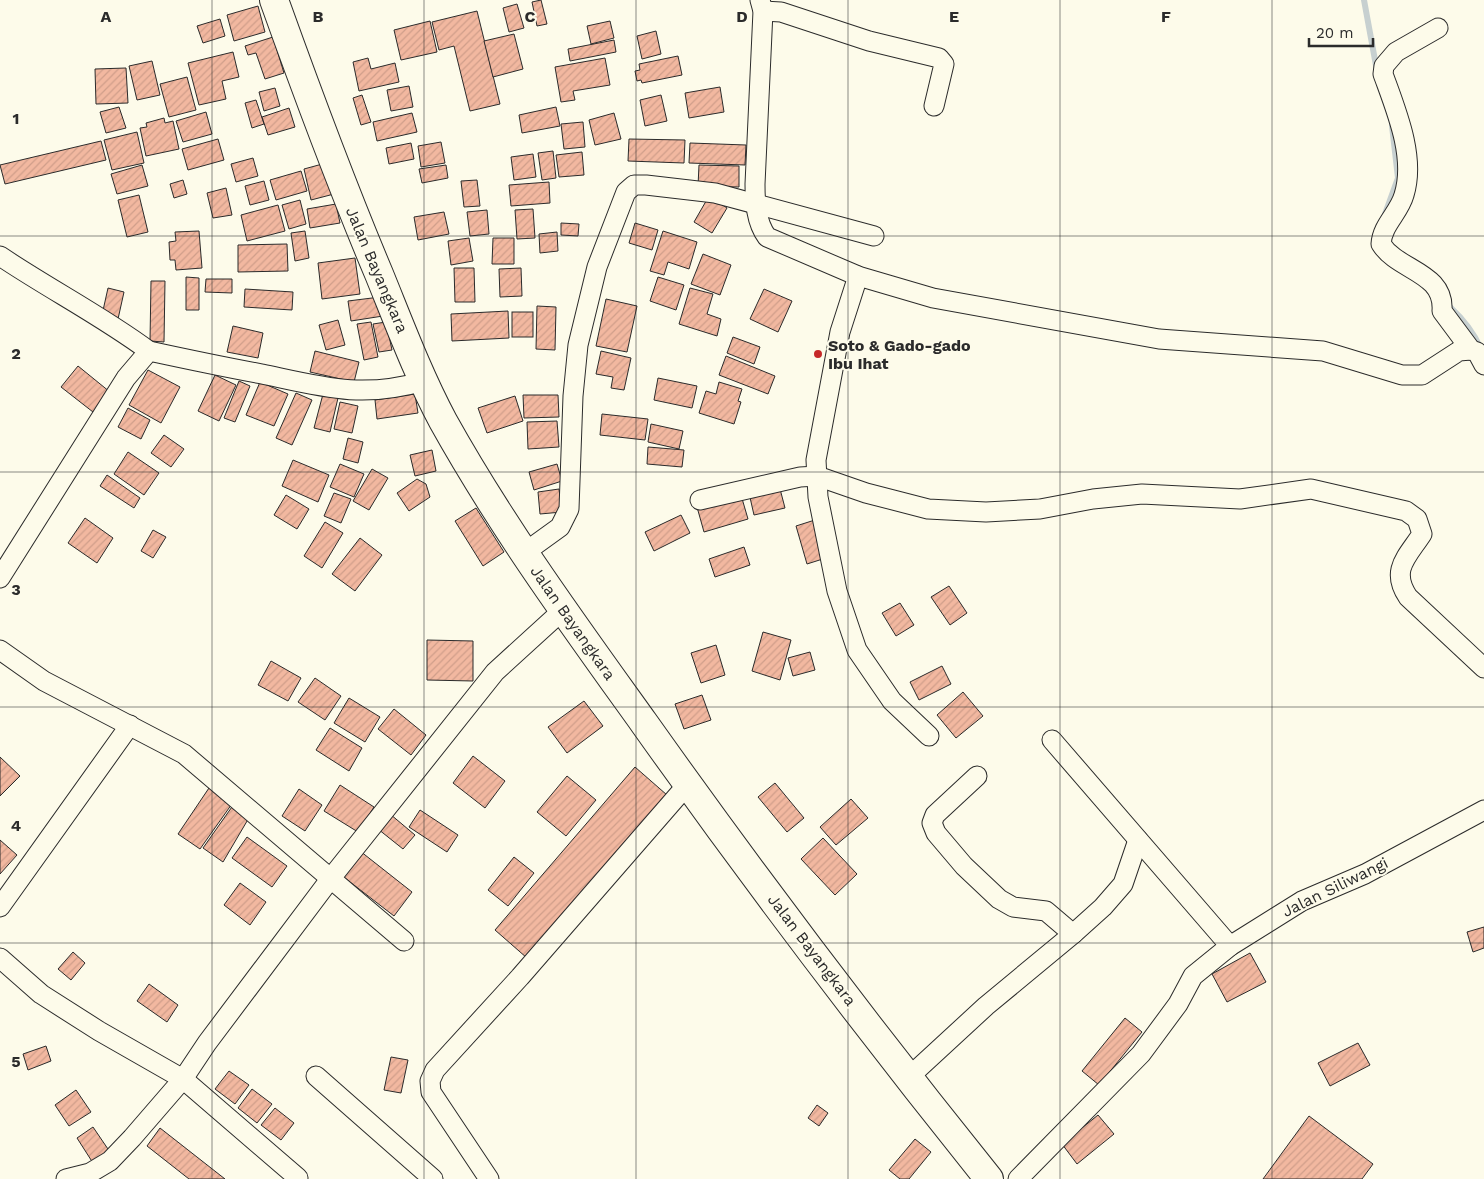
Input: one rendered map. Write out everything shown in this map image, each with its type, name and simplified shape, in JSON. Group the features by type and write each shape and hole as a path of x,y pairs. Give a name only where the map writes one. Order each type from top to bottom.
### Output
{"highway":[{"name":"Jalan Bayangkara","path":"274,0 359,228 442,419 524,553 687,785 909,1077 990,1179"}],"street":[{"path":"934,106 944,64 939,58 869,41 761,6 755,203 761,229 767,237 858,276 933,298 1159,339 1323,351 1402,375 1422,375 1459,351 1471,350"},
{"path":"1438,28 1396,52 1384,66 1384,74 1401,127 1407,176 1404,195 1383,232 1381,242 1384,248 1441,297 1442,311 1471,350 1476,352 1484,365"},
{"path":"524,553 560,527 569,509 573,396 578,345 597,267 626,192 634,186 646,185 714,192 874,236"},
{"path":"0,256 47,288 120,330 149,351 334,389 367,391 396,389 424,380"},
{"path":"858,276 840,332 816,460 821,516 837,591 857,650 892,701 929,736"},
{"path":"0,578 126,378 149,351"},
{"path":"700,500 800,477 817,476 866,493 928,509 986,512 1040,509 1093,499 1142,494 1240,499 1311,489 1406,511 1417,519 1422,534 1400,568 1400,586 1408,597 1484,668"},
{"path":"66,1179 92,1176 110,1161 183,1080 207,1043 331,878 495,672 563,610"},
{"path":"0,650 44,681 184,754 404,941"},
{"path":"0,907 130,725"},
{"path":"1052,740 1230,946"},
{"path":"977,776 935,815 932,823 936,834 964,866 999,899 1012,907 1046,911 1073,934"},
{"path":"490,1179 431,1092 430,1082 435,1070 520,977 687,785"},
{"name":"Jalan Siliwangi","path":"1018,1179 1141,1054 1178,1004 1193,976 1230,946 1302,901 1365,874 1484,810"},
{"path":"909,1077 986,1006 1103,907 1123,884 1138,840"},
{"path":"0,958 40,994 183,1080 298,1178"},
{"path":"316,1076 433,1179"}],"building":[{"path":"541,0 547,24 537,26 532,2"},
{"path":"517,4 524,28 509,32 503,8"},
{"path":"258,6 265,32 234,41 227,15"},
{"path":"477,11 500,104 470,111 454,46 439,50 432,22"},
{"path":"220,19 225,36 203,43 197,26"},
{"path":"430,21 437,52 401,60 394,30"},
{"path":"610,21 614,38 591,44 587,26"},
{"path":"656,31 661,54 642,59 637,36"},
{"path":"514,34 523,69 493,77 484,41"},
{"path":"273,37 284,73 265,79 256,53 248,55 245,46"},
{"path":"614,40 616,52 570,61 568,49"},
{"path":"233,52 239,77 222,81 226,99 199,105 188,63"},
{"path":"678,56 682,75 642,83 641,80 637,81 635,71 640,70 639,64"},
{"path":"368,58 371,69 395,63 399,82 359,91 353,62"},
{"path":"605,58 610,85 573,91 575,100 561,102 555,67"},
{"path":"152,61 160,95 137,100 129,66"},
{"path":"126,68 128,103 96,104 95,69"},
{"path":"187,77 196,110 169,117 160,84"},
{"path":"409,86 413,107 391,111 387,90"},
{"path":"720,87 724,112 689,118 685,93"},
{"path":"275,88 280,106 264,111 259,92"},
{"path":"362,95 371,122 361,125 353,98"},
{"path":"661,95 667,121 645,126 640,100"},
{"path":"256,100 264,124 252,128 245,103"},
{"path":"119,107 126,128 106,133 100,112"},
{"path":"556,107 560,126 522,133 519,115"},
{"path":"289,108 295,127 268,135 262,117"},
{"path":"206,112 212,134 183,142 176,121"},
{"path":"412,113 417,132 377,141 373,122"},
{"path":"614,113 621,139 595,145 589,120"},
{"path":"164,118 165,123 173,121 179,149 146,156 140,128 147,127 146,123"},
{"path":"583,122 585,147 564,149 561,124"},
{"path":"137,132 144,163 112,170 104,140"},
{"path":"218,139 224,160 188,170 182,149"},
{"path":"629,139 685,140 684,163 628,161"},
{"path":"101,141 106,160 5,184 0,165"},
{"path":"441,142 445,163 421,167 418,146"},
{"path":"411,143 414,159 389,164 386,148"},
{"path":"690,143 746,145 745,165 689,163"},
{"path":"553,151 556,178 542,180 538,153"},
{"path":"582,152 584,175 559,177 556,155"},
{"path":"533,154 536,177 514,180 511,157"},
{"path":"253,158 258,176 236,182 231,164"},
{"path":"326,163 334,194 311,200 304,169"},
{"path":"142,165 148,186 117,194 111,174"},
{"path":"446,165 448,178 422,183 419,169"},
{"path":"699,165 739,166 739,187 698,186"},
{"path":"301,171 307,191 276,200 270,180"},
{"path":"183,180 187,194 174,198 170,184"},
{"path":"477,180 480,206 464,207 461,181"},
{"path":"264,181 269,200 250,205 245,186"},
{"path":"549,182 550,203 511,206 509,185"},
{"path":"226,188 232,215 213,218 207,193"},
{"path":"139,195 148,232 127,237 118,200"},
{"path":"709,196 727,208 712,233 694,222"},
{"path":"300,200 306,224 289,229 282,205"},
{"path":"336,204 340,223 310,228 307,209"},
{"path":"278,205 285,231 247,241 241,215"},
{"path":"533,209 535,238 517,239 515,210"},
{"path":"487,210 489,234 470,236 467,212"},
{"path":"444,212 449,234 418,240 414,217"},
{"path":"561,223 579,224 578,236 561,235"},
{"path":"635,223 658,230 652,250 629,243"},
{"path":"199,231 202,268 176,270 175,260 170,260 169,242 176,241 175,232"},
{"path":"305,231 309,258 295,261 291,233"},
{"path":"663,231 697,242 689,269 668,262 664,275 650,271"},
{"path":"557,232 558,251 540,253 539,234"},
{"path":"469,238 473,261 451,265 448,241"},
{"path":"493,238 514,238 514,264 492,264"},
{"path":"287,244 288,271 238,272 238,245"},
{"path":"703,254 731,265 720,295 691,284"},
{"path":"355,258 360,294 322,299 318,263"},
{"path":"454,268 474,268 475,302 455,302"},
{"path":"521,268 522,296 500,297 499,269"},
{"path":"186,277 199,278 199,310 186,310"},
{"path":"658,277 684,285 676,310 650,301"},
{"path":"206,279 232,279 232,293 205,292"},
{"path":"151,281 165,281 164,342 150,341"},
{"path":"108,288 124,292 118,319 102,315"},
{"path":"690,288 713,294 707,314 721,319 717,336 679,324"},
{"path":"245,289 293,292 292,310 244,307"},
{"path":"764,289 792,301 778,332 750,319"},
{"path":"380,297 383,316 351,321 348,301"},
{"path":"606,299 637,306 627,352 596,346"},
{"path":"537,306 556,307 555,350 536,349"},
{"path":"508,311 509,338 452,341 451,314"},
{"path":"512,312 533,312 533,337 512,337"},
{"path":"338,320 345,345 326,350 319,325"},
{"path":"371,322 378,357 364,360 357,324"},
{"path":"386,322 392,350 379,352 373,324"},
{"path":"233,326 263,333 258,358 227,352"},
{"path":"733,337 760,347 754,364 727,353"},
{"path":"315,351 359,362 354,382 310,372"},
{"path":"601,351 631,358 624,390 611,388 613,377 596,374"},
{"path":"726,356 775,376 768,394 719,375"},
{"path":"78,366 110,392 93,412 61,387"},
{"path":"148,370 180,387 161,423 129,405"},
{"path":"215,375 236,385 219,421 198,411"},
{"path":"658,378 697,386 692,408 654,400"},
{"path":"239,381 250,386 235,422 224,418"},
{"path":"260,382 288,394 274,426 246,415"},
{"path":"719,382 742,389 738,401 741,402 734,424 699,413 706,391 716,394"},
{"path":"296,393 312,400 292,445 276,438"},
{"path":"323,394 338,398 330,432 314,428"},
{"path":"415,394 418,413 377,419 375,400"},
{"path":"523,395 558,395 559,417 524,418"},
{"path":"515,396 523,421 487,433 478,408"},
{"path":"340,402 358,406 352,433 334,429"},
{"path":"128,408 150,420 141,439 118,427"},
{"path":"602,414 648,419 645,440 600,435"},
{"path":"557,421 559,447 528,449 527,422"},
{"path":"651,424 683,431 679,449 648,442"},
{"path":"164,435 184,449 171,467 151,453"},
{"path":"348,438 363,442 358,463 343,459"},
{"path":"648,447 684,450 682,467 647,464"},
{"path":"432,450 436,471 415,476 410,455"},
{"path":"128,452 159,473 144,495 114,474"},
{"path":"293,460 329,475 318,502 282,486"},
{"path":"340,464 364,474 354,497 330,487"},
{"path":"557,464 562,481 534,490 529,472"},
{"path":"372,469 388,478 369,510 353,501"},
{"path":"107,475 140,498 134,508 100,486"},
{"path":"417,479 426,484 430,497 409,511 397,493"},
{"path":"779,485 785,508 754,515 749,493"},
{"path":"559,489 562,512 540,514 538,492"},
{"path":"334,493 351,499 341,523 324,516"},
{"path":"286,495 309,509 297,529 274,515"},
{"path":"741,495 748,519 704,532 697,507"},
{"path":"476,508 504,552 483,566 455,521"},
{"path":"681,515 690,533 654,551 645,532"},
{"path":"85,518 113,538 97,563 68,543"},
{"path":"818,519 829,557 807,564 796,526"},
{"path":"325,522 343,533 322,568 304,556"},
{"path":"153,530 166,537 153,558 141,551"},
{"path":"360,538 382,555 355,591 332,574"},
{"path":"744,547 750,565 715,577 709,559"},
{"path":"949,586 967,613 950,625 931,597"},
{"path":"900,603 914,625 896,636 882,613"},
{"path":"763,632 791,640 780,680 752,671"},
{"path":"427,640 473,641 473,681 427,680"},
{"path":"716,645 725,675 701,683 691,653"},
{"path":"810,652 815,670 793,676 788,658"},
{"path":"271,661 301,678 288,701 258,685"},
{"path":"942,666 951,684 919,700 910,682"},
{"path":"315,678 341,696 325,720 298,702"},
{"path":"963,692 983,716 956,738 937,715"},
{"path":"702,695 711,720 684,729 675,704"},
{"path":"349,698 380,717 365,742 334,723"},
{"path":"584,701 603,726 567,753 548,727"},
{"path":"394,709 426,735 411,755 378,729"},
{"path":"330,728 362,748 349,771 316,750"},
{"path":"473,756 505,781 485,808 453,783"},
{"path":"0,757 20,776 0,796"},
{"path":"635,767 667,795 527,958 495,930"},
{"path":"567,776 596,800 566,836 537,812"},
{"path":"775,783 804,818 787,832 758,797"},
{"path":"211,785 234,801 200,849 178,834"},
{"path":"340,785 374,807 358,832 324,811"},
{"path":"299,789 322,805 305,831 282,816"},
{"path":"851,799 868,818 836,845 820,827"},
{"path":"234,804 250,816 223,862 203,848"},
{"path":"420,810 458,835 447,852 409,827"},
{"path":"390,814 415,835 403,849 378,829"},
{"path":"247,837 287,866 272,887 232,858"},
{"path":"823,838 857,874 835,895 801,859"},
{"path":"0,840 17,855 0,874"},
{"path":"360,851 412,892 394,916 341,875"},
{"path":"514,857 534,873 508,906 488,890"},
{"path":"240,883 266,902 250,925 224,905"},
{"path":"1484,927 1484,948 1473,952 1467,932"},
{"path":"73,952 85,963 71,980 58,969"},
{"path":"1250,953 1266,982 1227,1002 1212,974"},
{"path":"149,984 178,1005 167,1022 137,1001"},
{"path":"1125,1018 1142,1032 1099,1085 1082,1071"},
{"path":"1358,1043 1370,1065 1330,1086 1318,1063"},
{"path":"46,1046 51,1061 28,1070 23,1054"},
{"path":"391,1057 408,1060 401,1093 384,1090"},
{"path":"229,1071 249,1085 235,1104 215,1089"},
{"path":"252,1089 272,1104 257,1123 238,1108"},
{"path":"76,1090 91,1112 69,1126 55,1105"},
{"path":"817,1105 828,1113 819,1126 808,1118"},
{"path":"275,1108 294,1123 281,1140 261,1125"},
{"path":"1098,1115 1114,1134 1077,1164 1062,1144"},
{"path":"1309,1116 1373,1164 1362,1179 1263,1179"},
{"path":"93,1127 110,1152 93,1163 77,1138"},
{"path":"160,1128 225,1179 189,1179 147,1146"},
{"path":"915,1139 931,1152 909,1179 900,1179 889,1170"}],"waterway":[{"path":"1364,0 1377,71"},
{"path":"1385,214 1398,178 1392,126"},
{"path":"1450,307 1468,326 1481,349"}],"place":[{"name":"Soto & Gado-gado Ibu Ihat","path":"818,354"}]}
